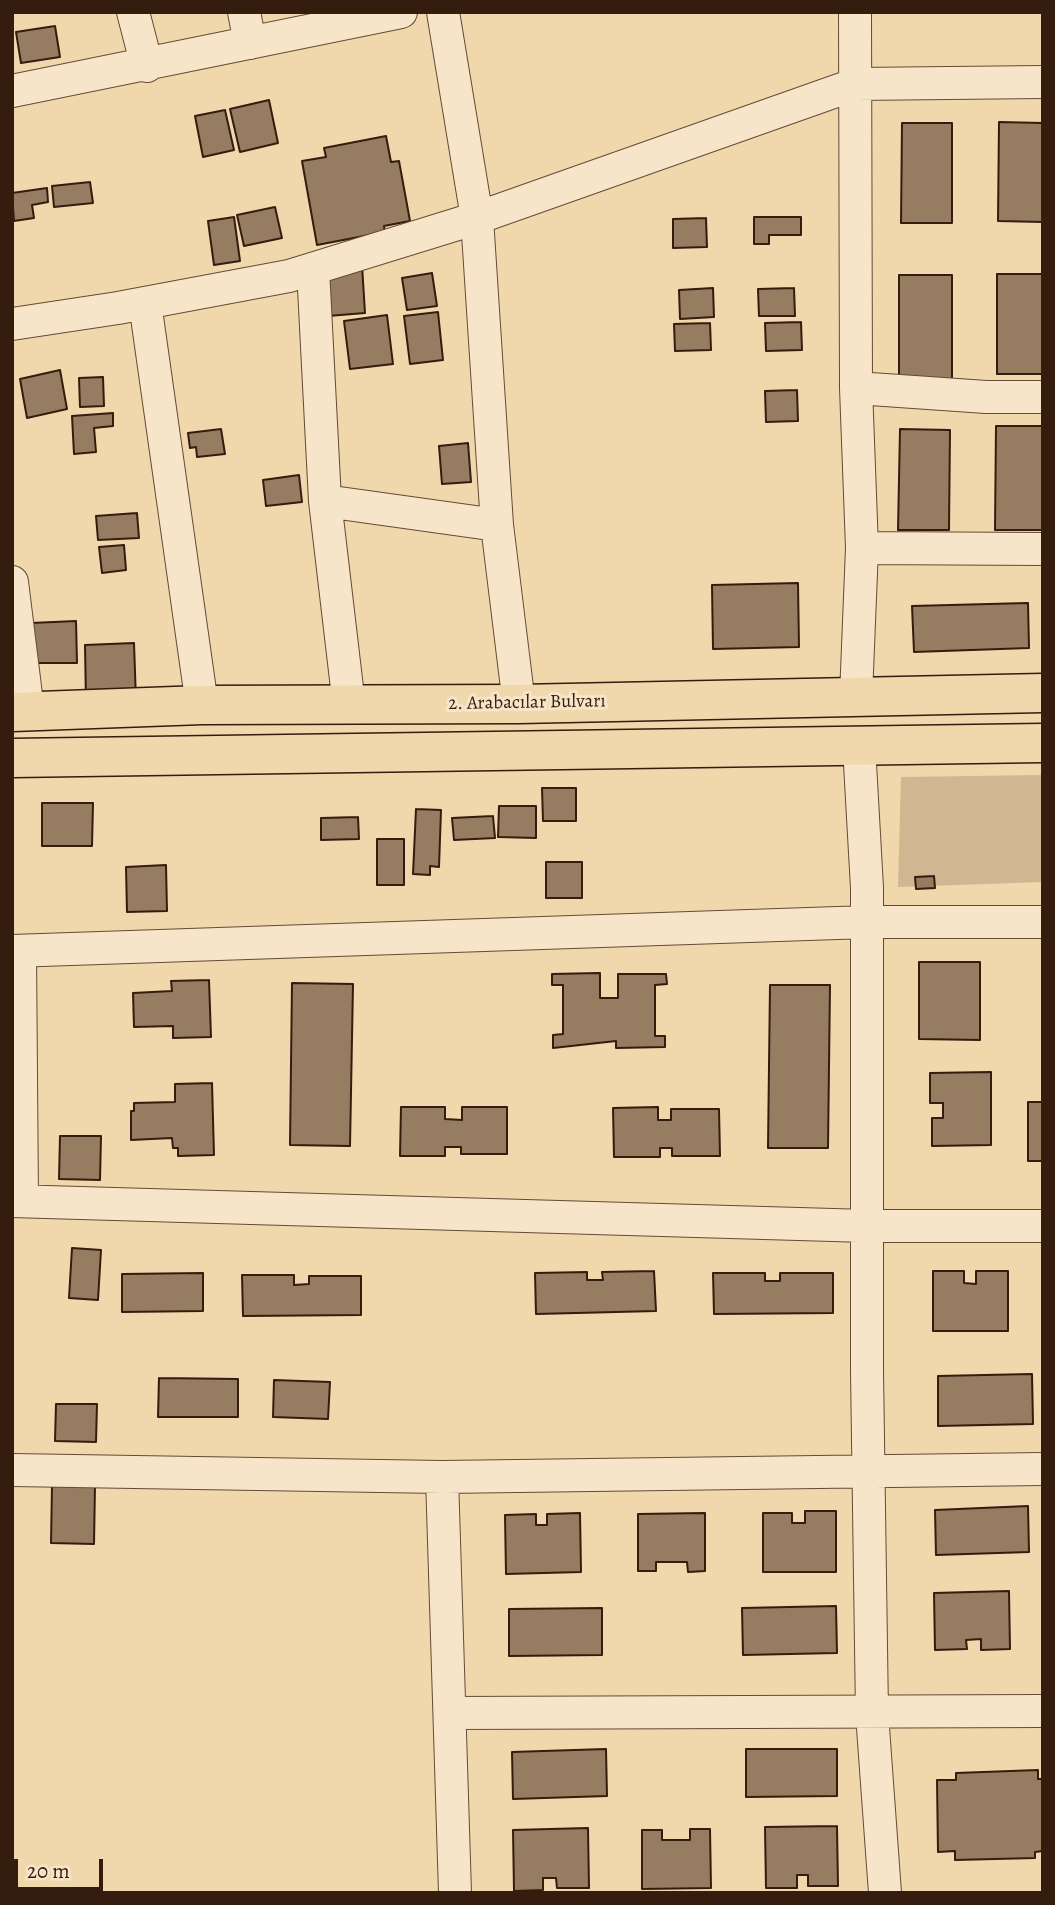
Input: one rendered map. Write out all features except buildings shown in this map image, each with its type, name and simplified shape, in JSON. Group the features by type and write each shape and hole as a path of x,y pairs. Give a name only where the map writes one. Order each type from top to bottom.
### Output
{"main road":[{"name":"2. Arabacılar Bulvarı","path":"20,711 202,705 519,704 1043,693"},
{"path":"12,758 1043,743"}],"street":[{"path":"133,12 147,66"},
{"path":"244,12 250,43"},
{"path":"12,91 147,66 401,12"},
{"path":"443,12 477,218 497,525 519,704"},
{"path":"855,12 856,388 862,548 856,696"},
{"path":"12,324 145,303 313,269 477,218 856,83 1043,82"},
{"path":"313,269 325,500 349,705"},
{"path":"145,303 202,705"},
{"path":"856,388 986,397 1043,397"},
{"path":"325,500 497,525"},
{"path":"862,548 1043,549"},
{"path":"12,582 20,711"},
{"path":"859,746 867,922 866,1226 872,1714 885,1893"},
{"path":"1043,922 867,922 16,951 17,1201 866,1226 1043,1226"},
{"path":"12,1471 442,1477 1043,1469"},
{"path":"442,1477 455,1893"},
{"path":"450,1713 1043,1712"}],"shaded area":[{"path":"1043,775 1043,882 898,887 901,777"}]}
